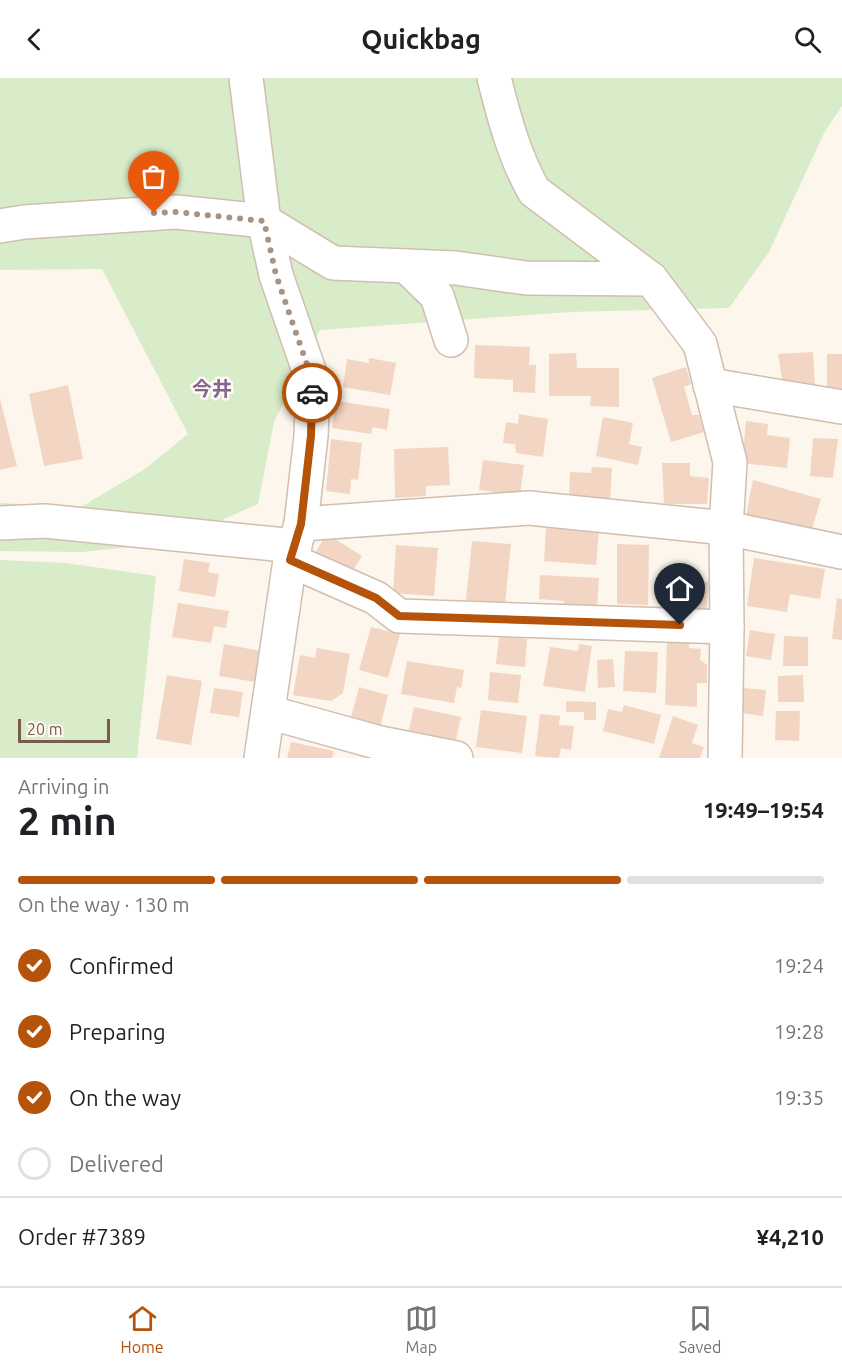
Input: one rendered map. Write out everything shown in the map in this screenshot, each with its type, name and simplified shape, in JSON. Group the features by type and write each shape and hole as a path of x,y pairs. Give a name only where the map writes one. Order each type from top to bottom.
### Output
{"street":[{"path":"246,78 264,221 276,275 313,382 311,436 261,758"},
{"path":"494,78 506,124 526,177 534,191 651,279 700,344 730,462 726,528 725,758"},
{"path":"0,226 24,222 176,212 264,221 333,263 456,268 526,278 651,279"},
{"path":"406,266 437,296 451,340"},
{"path":"710,385 842,407"},
{"path":"0,523 45,520 295,543 529,508 726,528 842,552"},
{"path":"295,543 399,616 727,627"},
{"path":"268,712 380,743 456,758"}],"green space":[{"path":"0,78 842,78 842,106 824,133 769,252 729,308 570,312 320,330 274,422 258,504 170,543 82,552 0,551 0,503 81,507 145,469 188,434 102,269 0,270"},
{"path":"0,560 66,563 156,576 137,758 0,758"}],"building":[{"path":"475,345 530,347 529,365 536,365 535,393 513,392 513,380 474,378"},
{"path":"813,352 815,385 784,390 778,354"},
{"path":"576,353 577,368 619,368 619,407 590,406 591,396 549,396 549,354"},
{"path":"827,354 842,354 842,398 827,398"},
{"path":"369,358 396,363 390,395 343,387 347,359 369,363"},
{"path":"686,367 691,384 684,387 692,415 699,415 704,432 671,442 652,378"},
{"path":"68,385 83,459 44,466 29,394"},
{"path":"0,399 17,466 0,470"},
{"path":"336,401 390,409 387,430 373,427 371,434 332,428"},
{"path":"519,414 548,419 543,457 516,453 515,444 503,443 506,422 518,424"},
{"path":"603,417 633,423 629,444 642,447 638,465 596,456"},
{"path":"746,421 768,424 767,435 790,438 787,468 742,463"},
{"path":"813,438 838,439 833,478 810,476"},
{"path":"331,439 362,443 358,480 351,479 350,494 326,491"},
{"path":"448,447 450,485 426,486 426,496 395,498 394,449"},
{"path":"483,460 524,465 520,495 479,490"},
{"path":"662,463 690,463 690,476 709,478 707,504 664,504"},
{"path":"592,467 612,468 610,500 569,497 570,472 591,473"},
{"path":"753,480 821,499 812,529 746,515"},
{"path":"546,528 599,531 596,565 544,561"},
{"path":"327,534 362,556 350,575 315,553"},
{"path":"472,541 511,544 505,604 466,600"},
{"path":"617,544 649,545 648,605 617,604"},
{"path":"396,545 438,548 434,596 393,593"},
{"path":"754,558 825,569 820,599 790,594 787,612 747,606"},
{"path":"184,559 210,563 208,572 219,574 215,597 179,591"},
{"path":"540,575 599,578 597,607 563,605 564,601 539,599"},
{"path":"666,579 708,582 707,613 664,610"},
{"path":"837,598 842,599 842,640 832,639"},
{"path":"178,603 229,611 226,628 214,626 211,643 172,637"},
{"path":"371,627 400,634 388,678 359,670"},
{"path":"750,630 775,634 771,660 746,656"},
{"path":"499,636 527,639 525,667 496,664"},
{"path":"784,636 808,637 808,666 783,666"},
{"path":"667,639 690,640 689,648 701,649 700,660 707,665 707,683 697,683 697,707 665,705"},
{"path":"224,644 260,651 255,682 219,676"},
{"path":"579,644 592,646 585,692 543,686 550,647 578,651"},
{"path":"317,648 350,654 343,693 331,701 293,695 300,655 315,658"},
{"path":"625,651 658,652 656,693 623,691"},
{"path":"613,659 615,687 598,688 597,660"},
{"path":"407,661 464,670 461,688 457,687 454,703 401,694"},
{"path":"490,672 521,675 518,703 488,700"},
{"path":"167,675 202,681 191,745 156,739"},
{"path":"803,675 804,702 778,702 778,676"},
{"path":"359,687 388,695 380,728 350,721"},
{"path":"214,688 243,692 239,717 210,713"},
{"path":"743,688 766,690 763,716 741,713"},
{"path":"566,701 596,702 596,720 584,720 584,712 566,712"},
{"path":"624,705 661,715 654,744 603,731 608,709 622,712"},
{"path":"414,707 461,717 456,740 409,730"},
{"path":"481,710 527,716 522,753 476,747"},
{"path":"776,711 800,711 799,741 775,740"},
{"path":"540,714 560,716 559,725 574,726 571,750 561,748 559,758 535,756"},
{"path":"673,716 698,725 692,743 704,747 700,758 659,758"},
{"path":"291,742 334,751 332,758 287,758"}],"way so far":[{"path":"154,213 176,212 264,221 276,275 313,382 312,393"}],"district":[{"name":"今井","path":"212,388"}],"route":[{"path":"312,393 311,436 301,524 290,560 376,598 399,616 680,625"}]}
